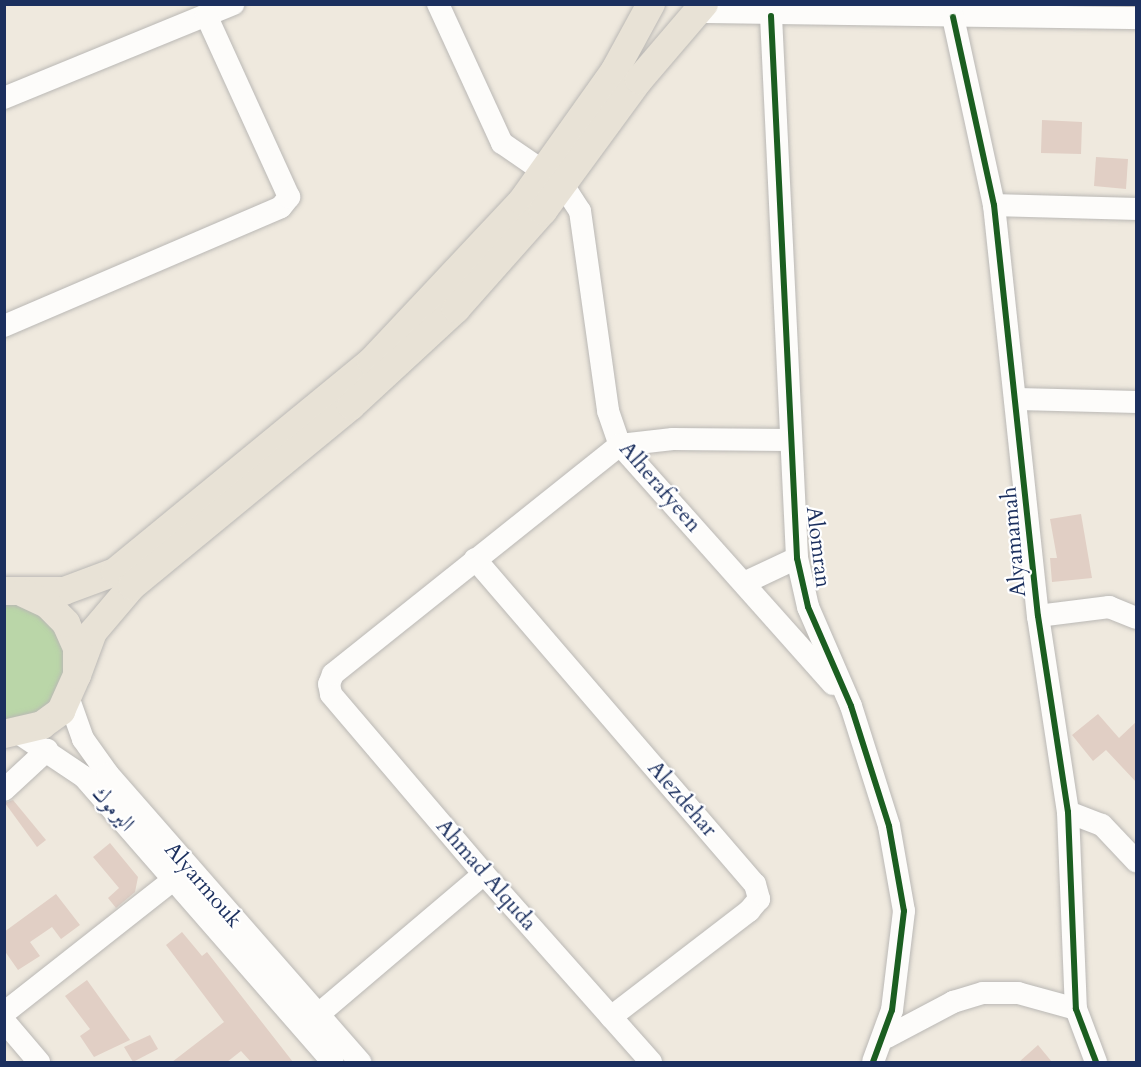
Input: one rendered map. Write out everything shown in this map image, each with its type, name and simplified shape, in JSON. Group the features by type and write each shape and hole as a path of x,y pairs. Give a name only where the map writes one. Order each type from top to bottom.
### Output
{"main road":[{"path":"10,590 64,591 101,580 173,526 399,336 552,179 651,4"},
{"path":"671,4 702,8"},
{"path":"12,734 61,711 93,632 132,586 417,346 552,179 702,8"},
{"path":"10,590 47,604 66,623 77,648 72,684"}],"street":[{"path":"4,98 233,4"},
{"path":"438,4 502,143 552,179"},
{"path":"702,8 771,16 954,17 1136,13"},
{"path":"4,326 280,207 289,197 206,15"},
{"name":"Alomran","path":"771,16 789,440 797,558 808,607 851,706 889,826 902,891 902,945 886,1037 873,1062"},
{"name":"Alyamamah","path":"954,17 994,205 1018,399 1038,616 1068,812 1076,1010 1096,1062"},
{"name":"Alherafyeen","path":"552,179 584,223 608,411 620,445 746,582 851,706"},
{"path":"994,205 1137,209"},
{"path":"1018,399 1137,402"},
{"path":"475,560 620,445 673,439 789,440"},
{"path":"746,582 797,558"},
{"name":"Ahmad Alquda","path":"475,560 333,674 329,684 332,694 484,874 651,1062"},
{"name":"Alezdehar","path":"475,560 755,884 759,899 749,911 611,1017"},
{"path":"1038,616 1109,607 1137,618"},
{"name":"Alyarmouk","path":"72,684 83,739 108,774 311,1021 360,1062"},
{"name":"اليرموك","path":"12,734 47,750 84,777 174,879 311,1021 333,1062"},
{"path":"4,790 47,750"},
{"path":"1068,812 1102,825 1137,861"},
{"path":"311,1021 484,874"},
{"path":"4,1013 174,879"},
{"path":"886,1037 952,1002 983,993 1018,993 1076,1010"},
{"path":"4,1021 39,1062"}],"green space":[{"path":"5,601 35,606 64,634 68,674 47,708 29,717 5,720"}],"building":[{"path":"1042,120 1082,122 1081,154 1041,153"},
{"path":"1096,157 1128,159 1126,189 1094,186"},
{"path":"1081,514 1092,578 1052,582 1050,558 1057,558 1050,519"},
{"path":"1098,714 1119,738 1137,721 1137,783 1106,750 1093,761 1072,735"},
{"path":"13,800 46,840 37,847 5,803"},
{"path":"110,843 138,877 135,892 116,908 108,898 119,888 93,857"},
{"path":"56,894 80,925 61,939 52,927 30,942 40,956 18,970 4,950 4,932"},
{"path":"182,932 202,956 207,952 293,1062 251,1062 241,1051 227,1062 172,1062 224,1022 166,945"},
{"path":"87,980 130,1040 94,1057 80,1036 90,1029 65,996"},
{"path":"150,1035 158,1049 133,1062 124,1047"},
{"path":"1038,1045 1052,1062 1019,1062"}],"cycle path":[{"path":"771,16 797,558 808,607 851,706 889,826 904,911 892,1010 873,1062"},
{"path":"953,17 994,205 1038,616 1068,812 1076,1009 1096,1062"}]}
